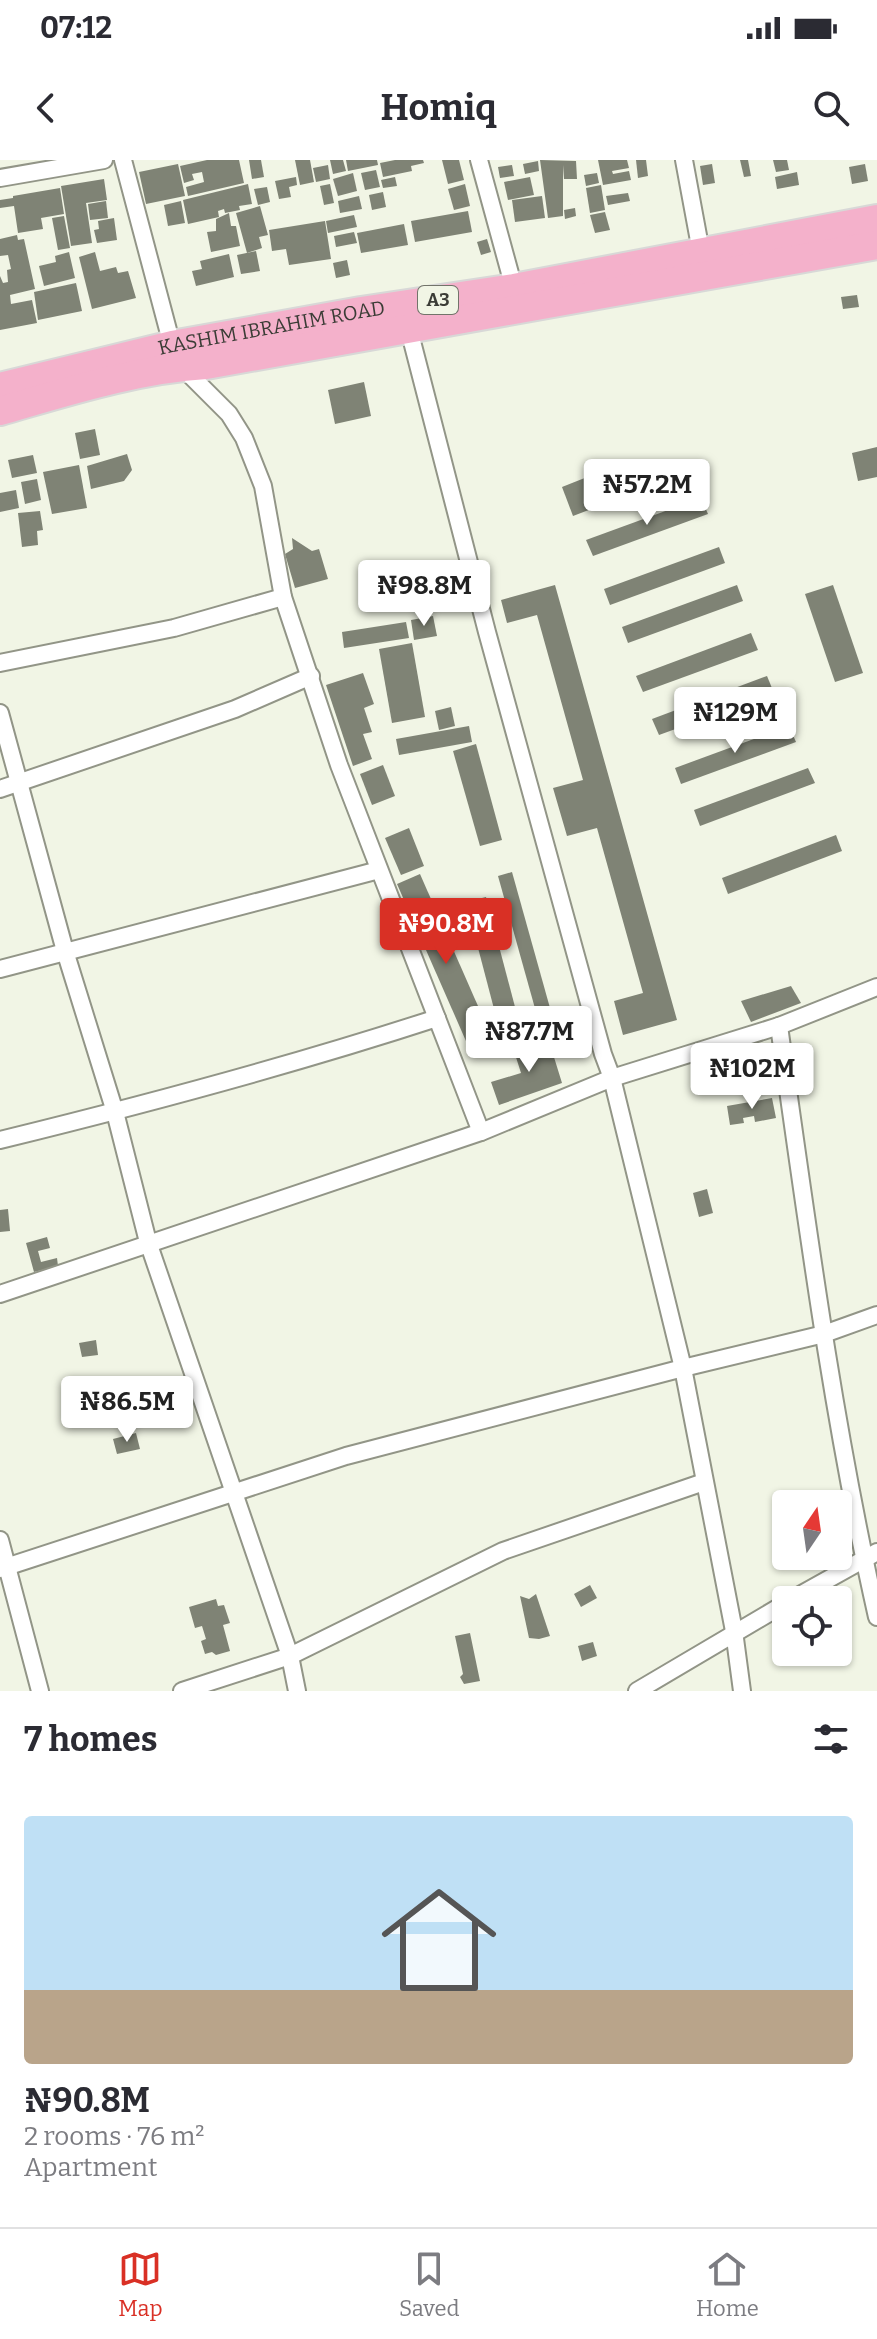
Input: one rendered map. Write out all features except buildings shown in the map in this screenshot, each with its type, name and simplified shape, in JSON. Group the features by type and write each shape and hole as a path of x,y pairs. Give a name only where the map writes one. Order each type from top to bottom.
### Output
{"highway":[{"name":"KASHIM IBRAHIM ROAD","path":"0,387 177,356 361,311 406,318 703,263 877,219"},
{"name":"KASHIM IBRAHIM ROAD","path":"406,318 514,288 703,263 877,245"},
{"name":"KASHIM IBRAHIM ROAD","path":"0,411 177,356"}],"street":[{"path":"0,178 104,160"},
{"path":"123,160 177,356 229,414 244,438 263,486 283,597 339,765 481,1132"},
{"path":"479,160 514,288"},
{"path":"684,160 703,263"},
{"path":"406,318 487,632 612,1078 683,1368 734,1631 742,1691"},
{"path":"0,663 174,628 283,597"},
{"path":"0,789 235,709 311,676"},
{"path":"0,713 65,951 115,1112 148,1242 290,1656 297,1691"},
{"path":"0,969 379,870"},
{"path":"0,1294 481,1132 612,1078 779,1026 877,987"},
{"path":"0,1140 115,1112 355,1045 437,1018"},
{"path":"779,1026 824,1334 871,1556 877,1617"},
{"path":"3,1568 346,1456 824,1334 877,1315"},
{"path":"182,1691 290,1656 503,1551 704,1482"},
{"path":"0,1540 3,1568 40,1691"},
{"path":"816,1586 871,1556"},
{"path":"637,1691 772,1610"}]}
